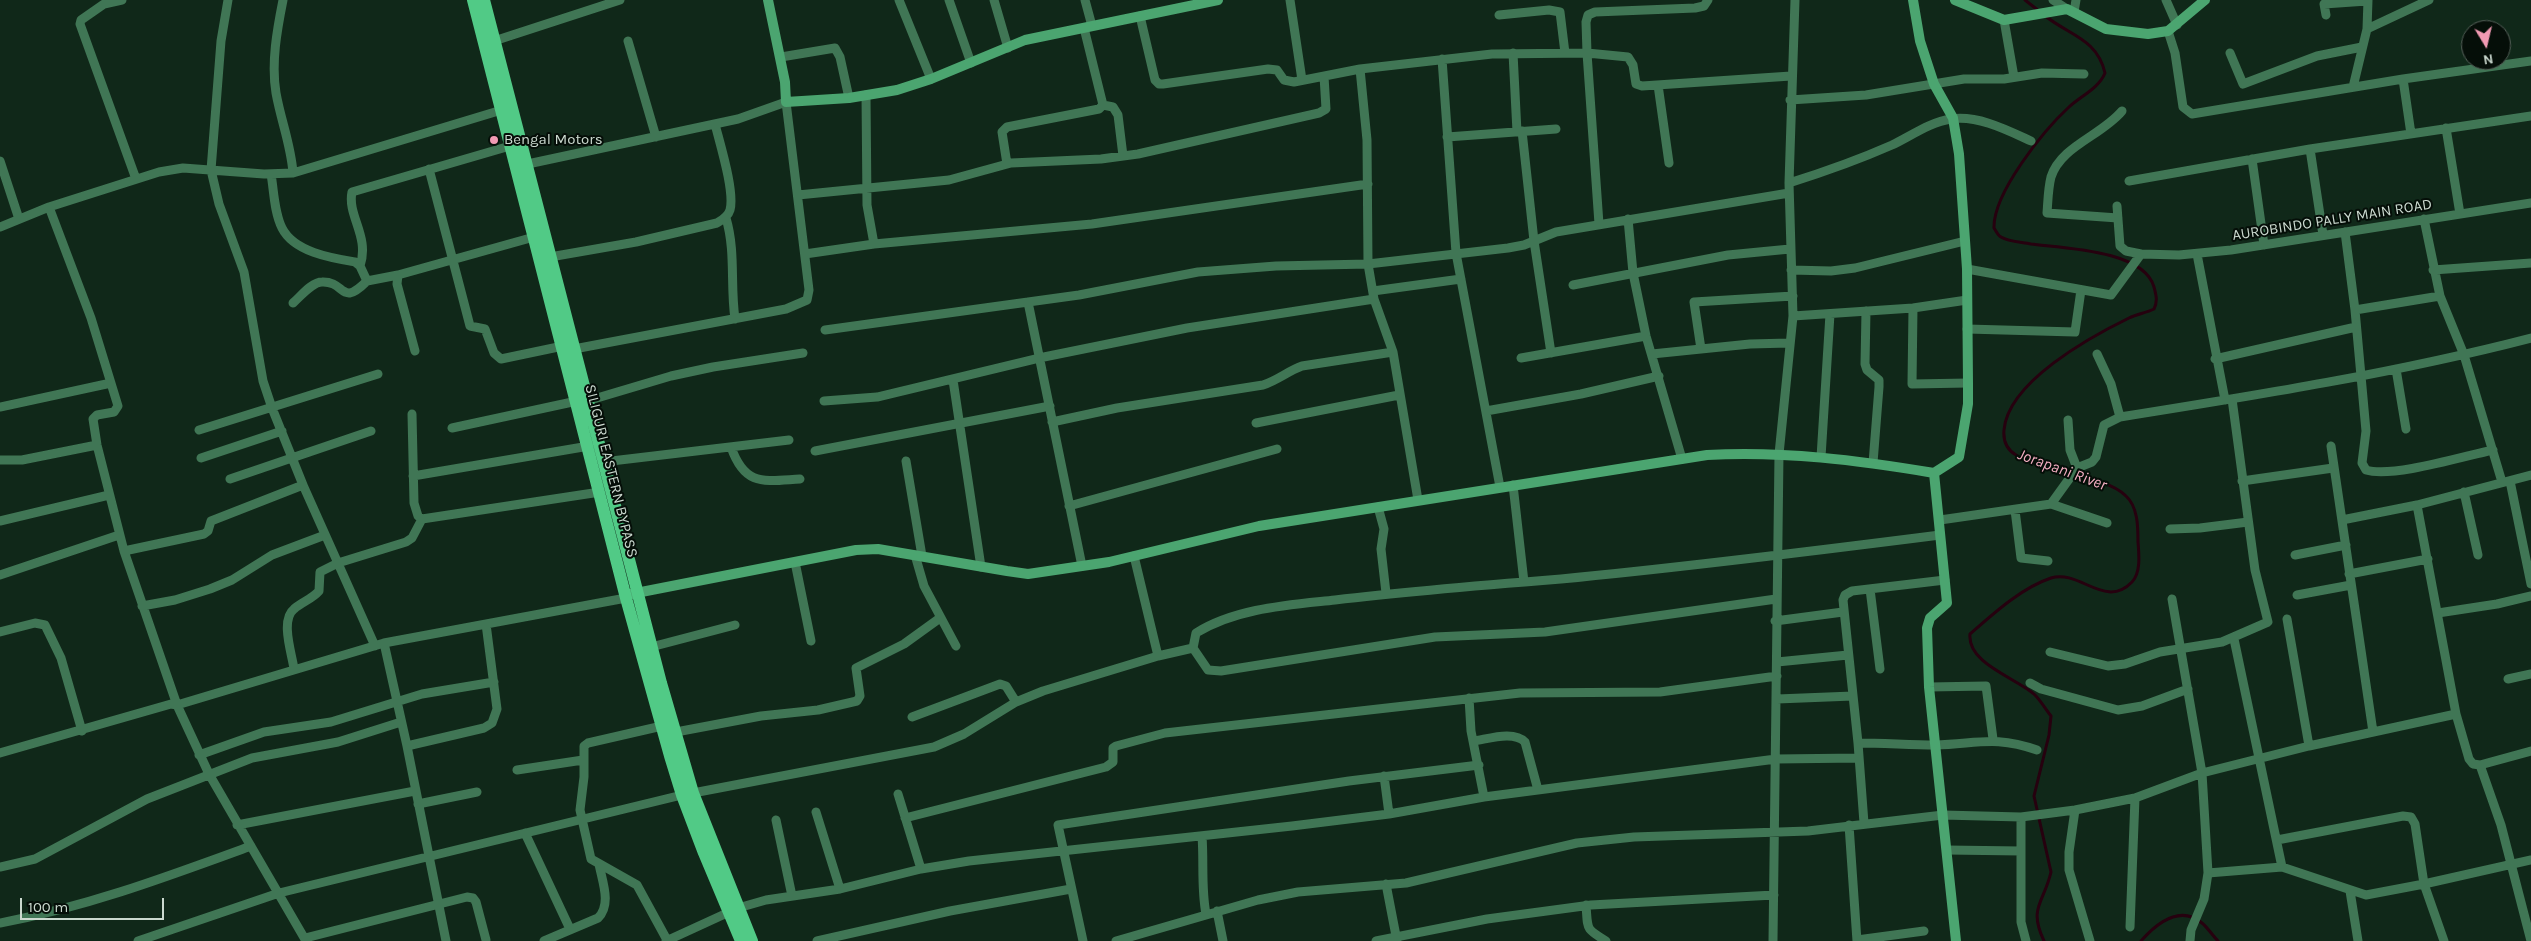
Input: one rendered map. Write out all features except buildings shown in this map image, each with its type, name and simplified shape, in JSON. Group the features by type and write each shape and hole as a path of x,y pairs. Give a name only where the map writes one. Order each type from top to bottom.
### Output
{"main road":[{"name":"SILIGURI EASTERN BYPASS","path":"482,0 494,41 506,109 510,146 521,165 534,237 568,347 582,401 603,462 629,595 651,647 676,732 687,794"},
{"name":"SILIGURI EASTERN BYPASS","path":"482,0 506,109 521,165 550,257 568,347"},
{"name":"SILIGURI EASTERN BYPASS","path":"582,401 589,446 600,492 629,595 662,726 733,910 741,941"},
{"name":"SILIGURI EASTERN BYPASS","path":"733,910 752,941"}],"street":[{"path":"122,0 104,4 81,20 80,24 136,179"},
{"path":"228,0 221,41 211,170 219,204 244,272 263,381 272,408 325,535 379,644 407,746 446,941"},
{"path":"283,0 274,77 276,95 290,148 293,173"},
{"path":"494,41 620,0"},
{"path":"429,169 468,323 474,327 485,329 497,357 506,358 735,319 798,306 807,300 809,290 781,57 768,0"},
{"path":"899,0 930,79"},
{"path":"949,0 971,63"},
{"path":"994,0 1008,48"},
{"path":"1085,0 1088,27 1103,105"},
{"path":"521,165 715,124 765,111 786,102 849,98 897,90 971,63 1025,40 1218,0"},
{"path":"1290,0 1302,80"},
{"path":"1598,224 1587,53 1586,22 1588,15 1595,12 1695,8 1704,6 1708,0"},
{"path":"1773,941 1777,700 1775,621 1779,555 1779,454 1793,316 1789,188 1790,100 1795,0"},
{"path":"0,753 171,704 177,705 379,644 856,550 878,549 1028,574 1134,556 1259,526 1707,455 1779,454 1821,457 1934,473 1959,457 1968,382 1967,269 1959,154 1952,118 1934,84 1920,41 1913,0"},
{"path":"1955,0 2009,19 2070,10"},
{"path":"2053,0 2097,26 2114,32 2148,34 2168,31 2205,0"},
{"path":"2070,10 2076,0"},
{"path":"2166,0 2177,24"},
{"path":"2367,29 2430,0"},
{"path":"2326,15 2324,4 2367,1 2367,29 2353,87"},
{"path":"1499,15 1549,10 1560,12 1565,53"},
{"path":"1140,16 1155,80 1158,84 1268,69 1277,70 1288,82 1360,69 1513,53 1587,53 1628,57 1633,65 1636,84 1642,86 1791,76"},
{"path":"2009,19 2014,77"},
{"path":"2168,31 2175,53 2183,107 2189,113 2531,61"},
{"path":"628,41 656,136"},
{"path":"2230,53 2243,84 2317,56 2362,47"},
{"path":"781,57 835,48 840,57 849,98"},
{"path":"1513,53 1520,132 1551,353"},
{"path":"1442,59 1456,253 1500,487"},
{"path":"1360,69 1367,140 1368,264 1374,295 1392,352 1418,500"},
{"path":"1790,100 1866,95 1964,79 2014,77 2042,73 2084,74"},
{"path":"798,196 949,180 1007,164 1123,156 1320,113 1326,109 1328,102 1324,76"},
{"path":"2403,79 2411,134"},
{"path":"1658,85 1669,163"},
{"path":"866,95 866,188 874,244"},
{"path":"1103,105 1113,107 1118,115 1123,156"},
{"path":"1007,164 1002,132 1007,126 1099,109 1103,105"},
{"path":"239,172 293,173 506,109"},
{"path":"2118,218 2047,213 2051,179 2061,159 2069,151 2105,128 2122,111"},
{"path":"2129,182 2310,149 2531,116"},
{"path":"824,330 1079,295 1198,272 1276,266 1368,264 1508,248 1534,241 1556,232 1789,188 1894,144 1936,122 1952,118 1978,121 1996,126 2031,141"},
{"path":"550,257 636,242 716,223 726,218 730,210 730,194 715,124"},
{"path":"2446,128 2460,214"},
{"path":"1447,137 1556,129"},
{"path":"367,281 360,266 364,249 352,202 352,192 510,146"},
{"path":"2310,149 2322,235"},
{"path":"2252,159 2264,245"},
{"path":"0,161 19,218"},
{"path":"0,227 49,207 136,179 183,168 268,174"},
{"path":"268,174 282,229 292,240 305,248 360,266"},
{"path":"805,254 874,244 1092,224 1368,184"},
{"name":"AUROBINDO PALLY MAIN ROAD","path":"2140,256 2197,254 2264,245 2531,203"},
{"path":"1967,269 2111,295 2140,256 2122,249 2116,206"},
{"path":"49,207 75,271 118,406 114,412 97,415 93,419 97,445 119,534 142,606 177,705 199,755 237,825 279,893 305,940 438,904 473,898 487,941"},
{"path":"726,218 732,239 732,284 735,319"},
{"path":"1628,219 1633,273 1646,336 1682,459"},
{"path":"2424,219 2433,270 2440,296 2464,355 2493,450 2506,482 2531,584"},
{"path":"2345,232 2355,310 2366,431 2362,463 2366,470 2381,472 2417,467 2493,450"},
{"path":"293,303 316,283 329,283 345,294 351,294 367,281 398,275 534,237"},
{"path":"1791,270 1831,271 1855,268 1965,241"},
{"path":"1573,285 1750,251 1790,249"},
{"path":"2050,652 2108,666 2116,666 2160,652 2234,639 2268,622 2255,570 2228,399 2215,359 2197,254"},
{"path":"2433,270 2531,264"},
{"path":"398,275 397,284 415,351"},
{"path":"824,401 877,397 1039,358 1187,328 1461,279"},
{"path":"1967,329 2075,332 2081,290"},
{"path":"1701,349 1694,302 1793,296"},
{"path":"2355,310 2440,296"},
{"path":"1793,316 1913,308 1967,300"},
{"path":"1028,302 1082,566"},
{"path":"1913,308 1912,384 1968,382"},
{"path":"1866,311 1865,364 1867,370 1879,380 1873,463"},
{"path":"1821,457 1830,314"},
{"path":"2215,359 2356,327"},
{"path":"1521,358 1646,336"},
{"path":"2051,504 2076,470 2092,462 2096,457 2104,425 2120,417 2396,369 2464,355 2531,338"},
{"path":"1652,354 1750,344 1789,343"},
{"path":"1052,422 1117,408 1263,385 1280,379 1290,371 1302,366 1392,352"},
{"path":"452,428 582,401 671,376 713,367 803,353"},
{"path":"2097,354 2114,391 2120,417"},
{"path":"2396,369 2406,428"},
{"path":"199,430 378,374"},
{"path":"1486,411 1581,394 1659,376"},
{"path":"952,380 960,423 980,567"},
{"path":"0,407 111,384"},
{"path":"1256,423 1399,395"},
{"path":"815,451 1050,406"},
{"path":"412,414 413,476 416,511 422,519"},
{"path":"2068,420 2070,450 2076,470"},
{"path":"200,458 282,431"},
{"path":"230,479 371,431"},
{"path":"603,462 789,440"},
{"path":"0,460 22,460 97,445"},
{"path":"413,476 589,446"},
{"path":"2331,446 2374,732"},
{"path":"731,447 736,462 744,472 753,478 764,481 800,479"},
{"path":"1069,506 1277,449"},
{"path":"906,461 924,586 956,646"},
{"path":"2242,481 2333,468"},
{"path":"1934,473 1947,603 1930,618 1927,628 1929,688 1956,941"},
{"path":"2342,520 2417,505 2531,474"},
{"path":"124,551 204,534 208,531 211,521 304,485"},
{"path":"1513,485 1524,582"},
{"path":"422,519 600,492"},
{"path":"2464,492 2478,555"},
{"path":"0,521 109,495"},
{"path":"1940,520 2051,504 2107,523"},
{"path":"2417,505 2456,714 2469,759 2473,764 2480,765 2531,751"},
{"path":"1378,507 1384,529 1381,549 1386,593"},
{"path":"2015,510 2021,558 2048,561"},
{"path":"294,669 287,623 289,615 293,609 319,591 320,572 323,568 406,542 412,538 422,519"},
{"path":"2170,529 2200,528 2248,522"},
{"path":"0,575 119,534"},
{"path":"142,606 175,600 210,589 232,580 272,555 325,535"},
{"path":"1776,600 1545,632 1435,637 1221,671 1208,670 1203,666 1193,648 1193,638 1202,629 1251,612 1386,593 1685,567 1940,536"},
{"path":"2295,554 2346,545"},
{"path":"1134,556 1158,656"},
{"path":"2349,574 2428,559"},
{"path":"795,562 811,641"},
{"path":"1864,823 1858,743 1843,612 1845,595 1870,589 1945,580"},
{"path":"2297,595 2351,585"},
{"path":"1870,589 1880,669"},
{"path":"2438,613 2497,604 2531,596"},
{"path":"2172,599 2202,773 2208,873 2201,906 2191,930 2190,941"},
{"path":"1775,621 1843,612"},
{"path":"676,732 761,716 818,710 857,701 860,696 856,668 904,644 940,618"},
{"path":"2287,618 2309,746"},
{"path":"0,632 35,623 45,625 61,658 82,731"},
{"path":"407,746 484,728 492,724 497,709 486,624"},
{"path":"651,647 735,625"},
{"path":"2234,639 2282,867"},
{"path":"138,941 279,893 428,856 687,794 934,747 964,734 1016,702 1043,691 1158,656 1193,648"},
{"path":"1777,662 1848,655"},
{"path":"2508,679 2531,674"},
{"path":"906,818 1106,768 1114,762 1113,748 1116,746 1165,733 1520,693 1660,692 1777,676"},
{"path":"199,755 264,732 331,722 360,715 396,701 447,688 494,682"},
{"path":"2030,683 2041,689 2118,710 2142,706 2188,689"},
{"path":"912,717 1000,684 1006,686 1016,702"},
{"path":"1929,688 1986,686 1993,739"},
{"path":"1777,700 1853,696"},
{"path":"1469,698 1473,741 1484,797"},
{"path":"1116,941 1217,911 1298,892 1386,884 1442,875 1577,843 1634,837 1808,831 1943,815 2025,817 2075,810 2135,798 2202,773 2259,758 2456,714"},
{"path":"0,867 35,859 147,799 252,758 338,742 401,722"},
{"path":"662,726 588,743 584,746 584,777 580,801 591,860 637,885 667,940 733,910 792,896 840,889 921,869 1389,814 1484,797 1776,759 1859,758"},
{"path":"1473,741 1513,735 1521,737 1525,742 1538,790"},
{"path":"1858,743 1935,745 1993,739 2008,741 2037,750"},
{"path":"517,770 583,760"},
{"path":"1083,941 1058,825 1384,776 1479,765"},
{"path":"2480,765 2502,825 2531,941"},
{"path":"1384,776 1389,814"},
{"path":"237,825 415,791"},
{"path":"418,804 477,792"},
{"path":"898,794 921,869"},
{"path":"2130,927 2135,798"},
{"path":"2075,810 2068,852 2068,870 2090,941"},
{"path":"816,812 840,889"},
{"path":"2277,840 2406,816 2411,817 2415,824 2424,884 2444,941"},
{"path":"2025,817 2021,851 2021,922 2026,941"},
{"path":"776,820 792,896"},
{"path":"1849,825 1857,941 1924,931"},
{"path":"525,833 570,929"},
{"path":"1202,836 1205,874 1202,889 1206,914"},
{"path":"0,923 47,914 105,898 251,846"},
{"path":"1947,850 2021,851"},
{"path":"2208,873 2282,867 2366,895 2531,860"},
{"path":"544,941 598,918 606,907 599,864"},
{"path":"1386,884 1397,939"},
{"path":"817,941 950,910 1071,889"},
{"path":"2350,891 2358,941"},
{"path":"1376,941 1397,939 1487,919 1586,905 1774,895"},
{"path":"1586,905 1588,926 1592,934 1604,940"},
{"path":"1217,911 1223,941"},
{"path":"1590,941 1604,940"}],"waterway":[{"name":"Jorapani River","path":"2025,0 2039,11"},
{"name":"Jorapani River","path":"2044,15 2089,45 2101,61 2105,73 2099,83 2059,117 2034,146 2011,180 2002,198 1996,214 1994,228 1999,236 2008,240 2101,253 2119,258 2135,265 2147,275 2156,295 2154,309 2129,318 2073,349 2035,378 2020,395 2009,412 2004,430 2006,444 2016,455 2042,466 2104,483 2126,496 2135,511 2137,524 2139,558 2137,574 2132,582 2122,589 2112,592 2102,591 2072,579 2062,577 2051,578 2018,595 1970,634 1971,645 1976,654 2035,695 2051,716 2049,735 2034,796 2051,872 2037,912 2039,930 2044,941"},
{"name":"Jorapani River","path":"2141,941 2161,923 2168,919 2185,915 2202,923 2218,941"}],"place":[{"name":"Bengal Motors","path":"494,140"}]}
